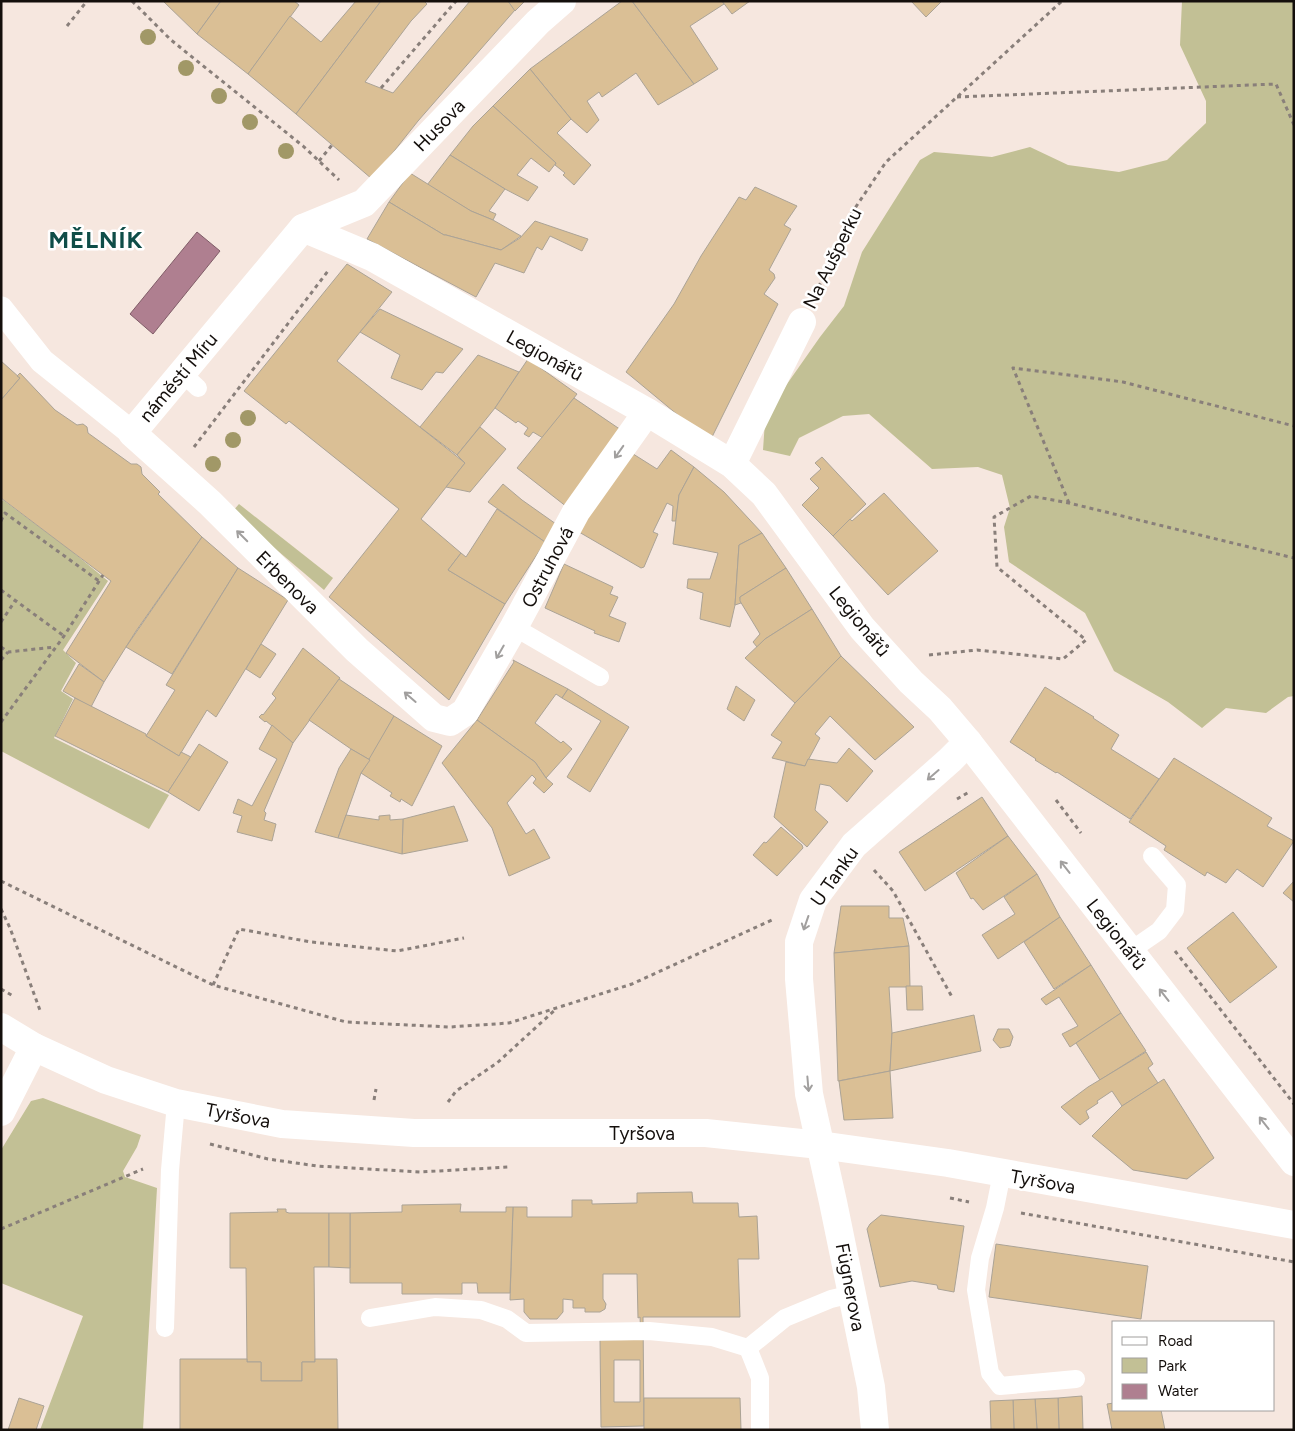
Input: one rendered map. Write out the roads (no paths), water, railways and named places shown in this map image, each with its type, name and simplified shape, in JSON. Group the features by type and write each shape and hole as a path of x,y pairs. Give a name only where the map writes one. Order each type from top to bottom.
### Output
{"street":[{"name":"Husova","path":"303,228 364,203 538,22 562,1"},
{"name":"Legionářů","path":"303,228 372,257 647,412 732,464 764,494 862,628 911,682 940,708 968,742 1294,1162"},
{"name":"náměstí Míru","path":"1,309 42,361 132,432 190,380 303,228"},
{"name":"Na Aušperku","path":"732,464 802,322"},
{"name":"Ostruhová","path":"450,722 465,712 514,627 576,512 647,412"},
{"name":"Erbenova","path":"132,432 210,503 357,650 434,718 450,722"},
{"name":"U Tanku","path":"820,1145 809,1094 799,979 799,942 813,900 851,848 968,742"},
{"name":"Tyršova","path":"1,1027 34,1048 106,1080 176,1103 282,1124 414,1133 706,1133 820,1145 948,1164 1294,1225"},
{"path":"1,1112 34,1048"},
{"name":"Fügnerova","path":"820,1145 871,1387 875,1430"}],"lane":[{"path":"514,627 600,677"},
{"path":"1130,950 1159,931 1175,910 1177,885 1152,856"},
{"path":"165,1328 176,1103"},
{"path":"1002,1173 996,1208 980,1258 976,1290 990,1373 1000,1386 1076,1379"},
{"path":"748,1348 786,1318 831,1299 852,1294"},
{"path":"370,1318 436,1306 481,1310 507,1319 526,1333 649,1331 712,1337 748,1348"},
{"path":"748,1348 760,1378 760,1430"}],"water":[{"path":"197,232 220,251 153,334 130,314"}],"district":[{"name":"MĚLNÍK","path":"96,240"}]}
